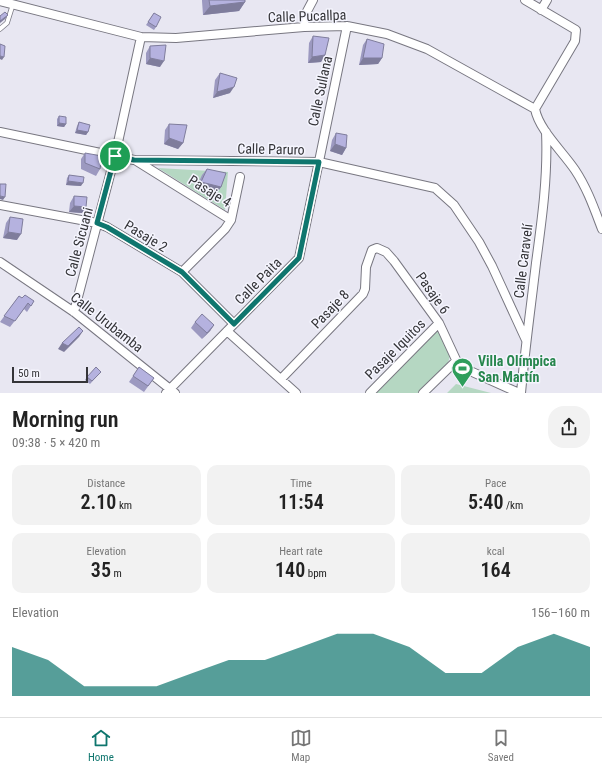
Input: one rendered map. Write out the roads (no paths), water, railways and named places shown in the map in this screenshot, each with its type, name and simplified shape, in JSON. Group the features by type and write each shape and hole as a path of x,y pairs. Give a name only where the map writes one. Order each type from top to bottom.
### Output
{"street":[{"path":"304,27 305,15 313,0"},
{"path":"524,0 576,30 575,41 535,109 537,118 546,132 566,155 587,191 602,229"},
{"path":"541,10 547,0"},
{"name":"Calle Pucallpa","path":"0,1 141,38 176,38 304,27 347,26 387,34 427,49 535,109"},
{"name":"Calle Sullana","path":"319,162 347,26"},
{"name":"Calle Sicuani","path":"74,312 115,156 141,38"},
{"name":"Calle Paruro","path":"0,132 134,160 319,162 435,188 454,205 479,242 492,266 526,340"},
{"name":"Calle Caravelí","path":"520,393 545,194 547,156 546,132"},
{"name":"Pasaje 4","path":"134,160 231,220"},
{"name":"Calle Paita","path":"170,392 227,331 299,258 319,162"},
{"path":"182,272 231,220 240,177"},
{"name":"Pasaje 2","path":"0,205 97,223 107,227 182,272 234,324"},
{"name":"Pasaje 6","path":"377,248 386,252 394,261 439,323 456,361"},
{"name":"Pasaje 8","path":"281,379 363,294 368,258 372,250 377,248"},
{"name":"Calle Urubamba","path":"0,262 74,312 170,392"},
{"name":"Pasaje Iquitos","path":"370,393 439,323"},
{"path":"227,331 296,393"},
{"path":"423,393 456,361 459,366 520,393"}],"lane":[{"path":"0,29 7,23 13,4"}],"place":[{"name":"Villa Olímpica San Martín","path":"463,388"}]}
